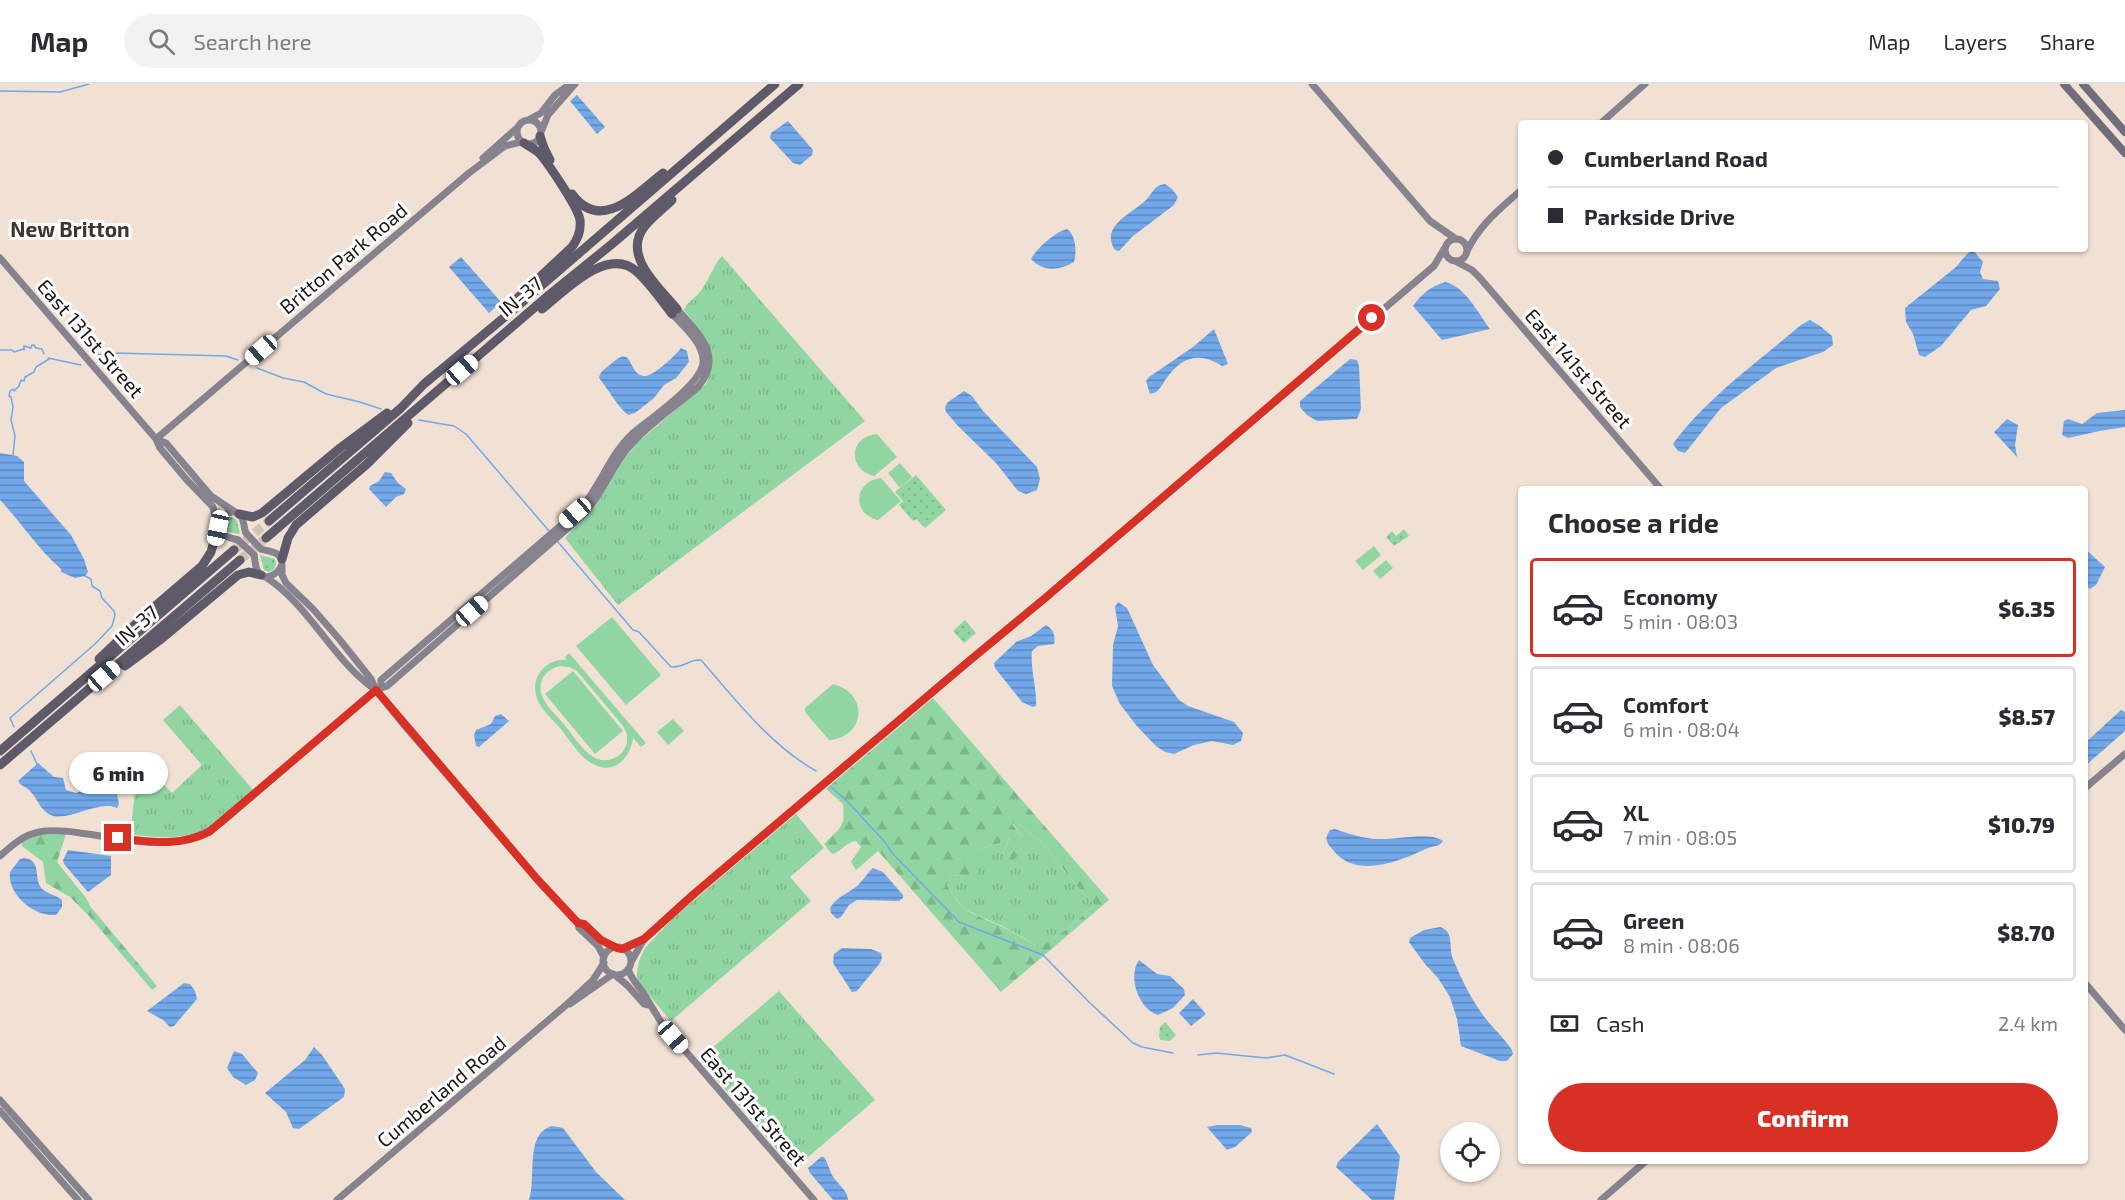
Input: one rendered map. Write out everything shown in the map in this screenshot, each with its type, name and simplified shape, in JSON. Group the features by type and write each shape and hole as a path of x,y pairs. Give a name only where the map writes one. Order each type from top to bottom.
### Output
{"highway":[{"name":"IN-37","path":"269,521 401,408 424,384 775,84"},
{"name":"IN-37","path":"266,538 799,84"},
{"path":"540,134 546,152 576,199 588,208 600,211 618,208 706,142"},
{"path":"452,360 570,250 578,235 580,222 577,210 541,156 523,142"},
{"path":"674,311 642,265 638,251 640,236 646,225 721,151"},
{"path":"491,345 508,336 597,267 609,263 622,264 634,269 674,311"},
{"path":"282,562 288,538 296,525 367,464 447,383"},
{"path":"237,513 253,517 262,513 346,443 424,384"},
{"path":"54,705 146,614 202,566 211,552 218,526"},
{"name":"IN-37","path":"0,751 234,550"},
{"name":"IN-37","path":"0,765 240,560"},
{"path":"88,690 160,640 238,575 249,573 263,576"},
{"path":"0,771 31,738"}],"main road":[{"path":"2064,84 2125,153"},
{"path":"2083,84 2125,132"}],"street":[{"path":"570,84 555,95 539,115 518,126 517,134 523,142 532,144 540,134 548,115 575,84"},
{"path":"1312,84 1436,227 1445,247 1446,256 1453,261"},
{"path":"1604,120 1645,84"},
{"path":"528,120 535,122 540,134"},
{"name":"Britton Park Road","path":"469,173 518,126"},
{"name":"Britton Park Road","path":"156,439 469,173 505,146 512,142 523,142"},
{"path":"1434,266 1462,260 1476,233 1489,218 1518,193"},
{"path":"1436,227 1465,244 1466,252"},
{"path":"378,688 359,676 284,591 257,570 254,555 238,540 224,536 218,526 225,514 237,513 243,520 246,534 261,549 275,552 282,562 282,575 286,583 340,640 538,880 599,948 606,969 614,974 623,973 644,939 695,893 1434,266 1450,241 1476,233"},
{"name":"East 141st Street","path":"1466,252 1472,270 1658,486"},
{"name":"East 131st Street","path":"0,258 156,439 160,448 186,479 213,507 218,526"},
{"name":"East 141st Street","path":"1453,261 1472,270"},
{"path":"0,856 27,836 48,830 169,843 187,841 201,836 222,822 378,688 387,686 551,538 593,504 630,445 698,387 706,375 708,349 703,339 674,311"},
{"name":"East 131st Street","path":"156,439 166,443 211,496 237,513"},
{"path":"263,576 275,574 282,562"},
{"path":"2088,785 2125,754"},
{"path":"578,923 584,924 601,940 620,948 629,955 630,965"},
{"path":"604,960 610,950 644,939"},
{"name":"Cumberland Road","path":"337,1200 565,1006 593,980 604,960"},
{"name":"East 131st Street","path":"630,965 634,983 649,1000 649,1005 663,1025 814,1200"},
{"name":"East 131st Street","path":"614,974 644,1005 649,1005"},
{"name":"Cumberland Road","path":"565,1006 578,1000 602,980 614,974"},
{"path":"2088,987 2125,1030"},
{"path":"0,1100 89,1200"},
{"path":"0,1111 78,1200"},
{"path":"1601,1200 1643,1164"}],"green space":[{"path":"722,256 865,421 618,605 565,538 595,507 620,465 638,442 706,384 712,362 711,353 698,327 684,310 702,289"},
{"path":"877,434 897,457 874,476 859,467 855,453 861,440"},
{"path":"900,463 912,477 900,488 888,473"},
{"path":"916,475 946,510 925,528 916,519 913,521 899,505 903,501 895,492"},
{"path":"881,478 901,501 878,520 869,517 863,511 859,498 865,485"},
{"path":"228,517 233,517 237,521 240,534 227,532 224,529 224,521"},
{"path":"1404,529 1409,536 1394,546 1386,537 1392,531 1396,536"},
{"path":"1374,546 1381,555 1363,570 1355,561"},
{"path":"260,555 275,559 274,569 269,572 264,570"},
{"path":"1386,560 1393,568 1380,579 1373,571"},
{"path":"612,617 661,675 626,705 576,646"},
{"path":"965,620 976,633 964,643 953,631"},
{"path":"569,653 646,743 641,747 633,738 624,759 613,767 599,767 578,752 538,700 535,688 542,669 553,662 567,660 565,657","holes":["555,667 569,667 577,671 623,726 627,734 627,743 622,753 615,758 604,760 590,755 547,705 540,688 542,679"]},
{"path":"573,671 623,731 595,754 545,694"},
{"path":"833,684 845,689 853,696 858,714 856,723 850,731 841,737 829,740 805,712 805,708"},
{"path":"933,698 1109,900 1001,992 878,851 856,870 851,862 861,847 856,841 832,854 824,844 841,827 843,804 826,789","holes":["1015,821 1041,842 1095,905 1050,941 1037,946 962,906 947,884 952,875 961,876 974,885 978,872 963,859 972,858 976,850 1000,843 1004,833 1009,839 1003,854 1011,864 1024,847 1023,838 1012,824"]},
{"path":"180,705 254,791 201,831 175,837 132,834 136,780 141,761 172,793 202,765 163,720"},
{"path":"673,719 684,731 668,745 657,732"},
{"path":"796,814 824,848 790,877 811,901 671,1021 638,982 639,961 645,948 674,917"},
{"path":"1014,820 1041,842 1095,905 1058,936 1042,945 1037,946 1005,927 969,911 957,901 947,883 952,875 961,876 974,884 962,859 976,850 1000,843 1004,832 1009,838 1003,854 1011,863 1023,838 1012,823"},
{"path":"49,833 66,834 57,862 90,906 157,986 152,990 89,916 70,897 46,883 43,862 22,846 22,842"},
{"path":"779,991 875,1100 794,1169 699,1059"},
{"path":"1165,1022 1176,1035 1170,1041 1161,1040 1159,1037 1160,1027"}],"water":[{"path":"577,95 605,127 597,134 570,101"},
{"path":"788,121 813,150 812,155 800,165 793,163 770,138 771,133"},
{"path":"1165,184 1178,197 1174,205 1133,236 1119,251 1115,250 1111,241 1111,233 1120,220 1147,199 1156,187"},
{"path":"1067,229 1075,244 1074,262 1051,269 1031,259 1047,241"},
{"path":"1975,252 1983,262 1980,272 1983,279 1998,281 2000,289 1986,306 1971,310 1941,346 1925,357 1919,355 1913,334 1906,322 1905,308 1956,267 1967,254"},
{"path":"461,257 501,302 489,313 449,267"},
{"path":"1445,282 1465,294 1490,329 1442,340 1413,306 1427,291"},
{"path":"1810,320 1832,336 1833,345 1823,352 1776,368 1721,408 1685,453 1678,451 1673,444 1716,396"},
{"path":"1214,329 1228,364 1222,366 1214,361 1198,358 1184,361 1172,372 1158,391 1150,394 1146,381 1149,377 1193,347"},
{"path":"681,348 687,351 689,362 676,378 664,385 654,398 635,413 628,415 599,378 604,370 618,358 623,357 630,361 638,374 647,376 664,365"},
{"path":"1350,359 1357,360 1359,366 1361,409 1357,419 1317,421 1307,415 1300,407 1300,401"},
{"path":"964,391 972,396 983,411 1037,467 1040,479 1037,490 1026,494 1018,491 996,463 946,412 945,407 948,402"},
{"path":"2125,410 2125,427 2068,438 2062,435 2064,421 2068,419 2082,424 2097,413"},
{"path":"2007,419 2018,425 2015,445 2017,457 1994,432"},
{"path":"0,453 17,456 24,462 24,481 71,535 84,559 88,572 85,576 75,578 61,572 61,569 0,500"},
{"path":"385,472 391,473 406,489 404,494 396,497 386,507 369,489"},
{"path":"2088,552 2105,567 2096,585 2090,589 2088,587"},
{"path":"1118,602 1127,608 1153,665 1179,700 1188,706 1234,722 1243,733 1241,741 1233,745 1212,741 1194,745 1174,754 1165,752 1156,746 1136,725 1120,704 1112,686 1113,645 1118,626 1115,607"},
{"path":"1046,625 1052,631 1055,641 1054,644 1038,646 1032,651 1036,699 1036,706 1033,707 1022,702 995,668 994,663 1016,642 1031,636"},
{"path":"2121,710 2125,712 2125,731 2088,763 2088,740"},
{"path":"501,714 509,721 479,747 476,746 474,735 476,730 491,724 495,716"},
{"path":"38,763 54,777 63,778 66,790 76,793 110,778 116,788 119,804 117,808 100,807 63,816 47,813 32,793 18,781"},
{"path":"1335,829 1372,839 1422,836 1443,841 1439,845 1392,862 1366,866 1343,859 1331,847 1327,836 1330,830"},
{"path":"68,850 111,856 111,875 88,892 64,864 63,860"},
{"path":"24,858 35,864 41,887 62,900 62,907 56,915 39,912 17,896 10,880 10,872 20,859"},
{"path":"873,868 883,872 903,895 903,898 899,901 857,900 849,905 837,919 831,913 830,908 837,900 856,887"},
{"path":"1440,927 1448,932 1453,959 1472,999 1512,1050 1513,1054 1507,1061 1500,1061 1461,1046 1457,1019 1450,997 1409,942 1410,938 1424,930"},
{"path":"842,948 871,949 881,953 880,963 857,991 852,992 833,963 834,954"},
{"path":"1139,960 1157,974 1170,976 1184,989 1185,995 1173,1008 1158,1015 1151,1012 1140,999 1134,975"},
{"path":"184,983 190,984 197,999 174,1026 170,1027 147,1011"},
{"path":"1193,999 1206,1014 1191,1026 1179,1013"},
{"path":"314,1047 345,1089 344,1097 299,1129 293,1128 286,1112 265,1093 305,1060"},
{"path":"234,1051 242,1054 258,1073 255,1080 246,1085 233,1077 227,1068"},
{"path":"1377,1124 1400,1156 1394,1200 1372,1200 1336,1167 1338,1162"},
{"path":"1240,1125 1251,1128 1252,1132 1235,1147 1227,1150 1207,1127"},
{"path":"552,1126 563,1128 596,1172 625,1200 529,1200 535,1147 543,1131"},
{"path":"824,1157 832,1175 848,1196 848,1200 833,1200 810,1173 808,1168"}],"waterway":[{"path":"0,91 60,92 89,84"},
{"path":"0,350 14,352 24,350 24,346 31,348 34,345 42,349 44,354"},
{"path":"93,355 114,353 226,356 238,360"},
{"path":"48,358 81,365"},
{"path":"13,455 15,436 11,420 13,407 9,396 10,391 13,389 14,391 21,380 24,381 25,377 34,372 36,367 49,359"},
{"path":"257,368 283,378 304,382 326,394 381,409"},
{"path":"419,420 454,426 466,434 549,531"},
{"path":"558,542 633,630 639,632 671,667 701,660 768,735 816,771"},
{"path":"14,727 10,718 95,644 112,626 114,611 102,598 100,591 92,586 91,579 85,576"},
{"path":"31,751 37,764"},
{"path":"830,786 848,802 894,855 959,922 1043,955 1133,1043 1173,1053"},
{"path":"1198,1055 1216,1053 1266,1058 1285,1055 1334,1074"}],"tunnel":[{"path":"234,550 269,521"},
{"path":"240,560 266,538"}],"district":[{"name":"New Britton","path":"70,228"}],"route":[{"path":"118,838 169,843 187,841 209,832 376,690 538,880 578,923 584,924 607,944 622,949 644,939 695,893 1044,599 1372,318"}]}
